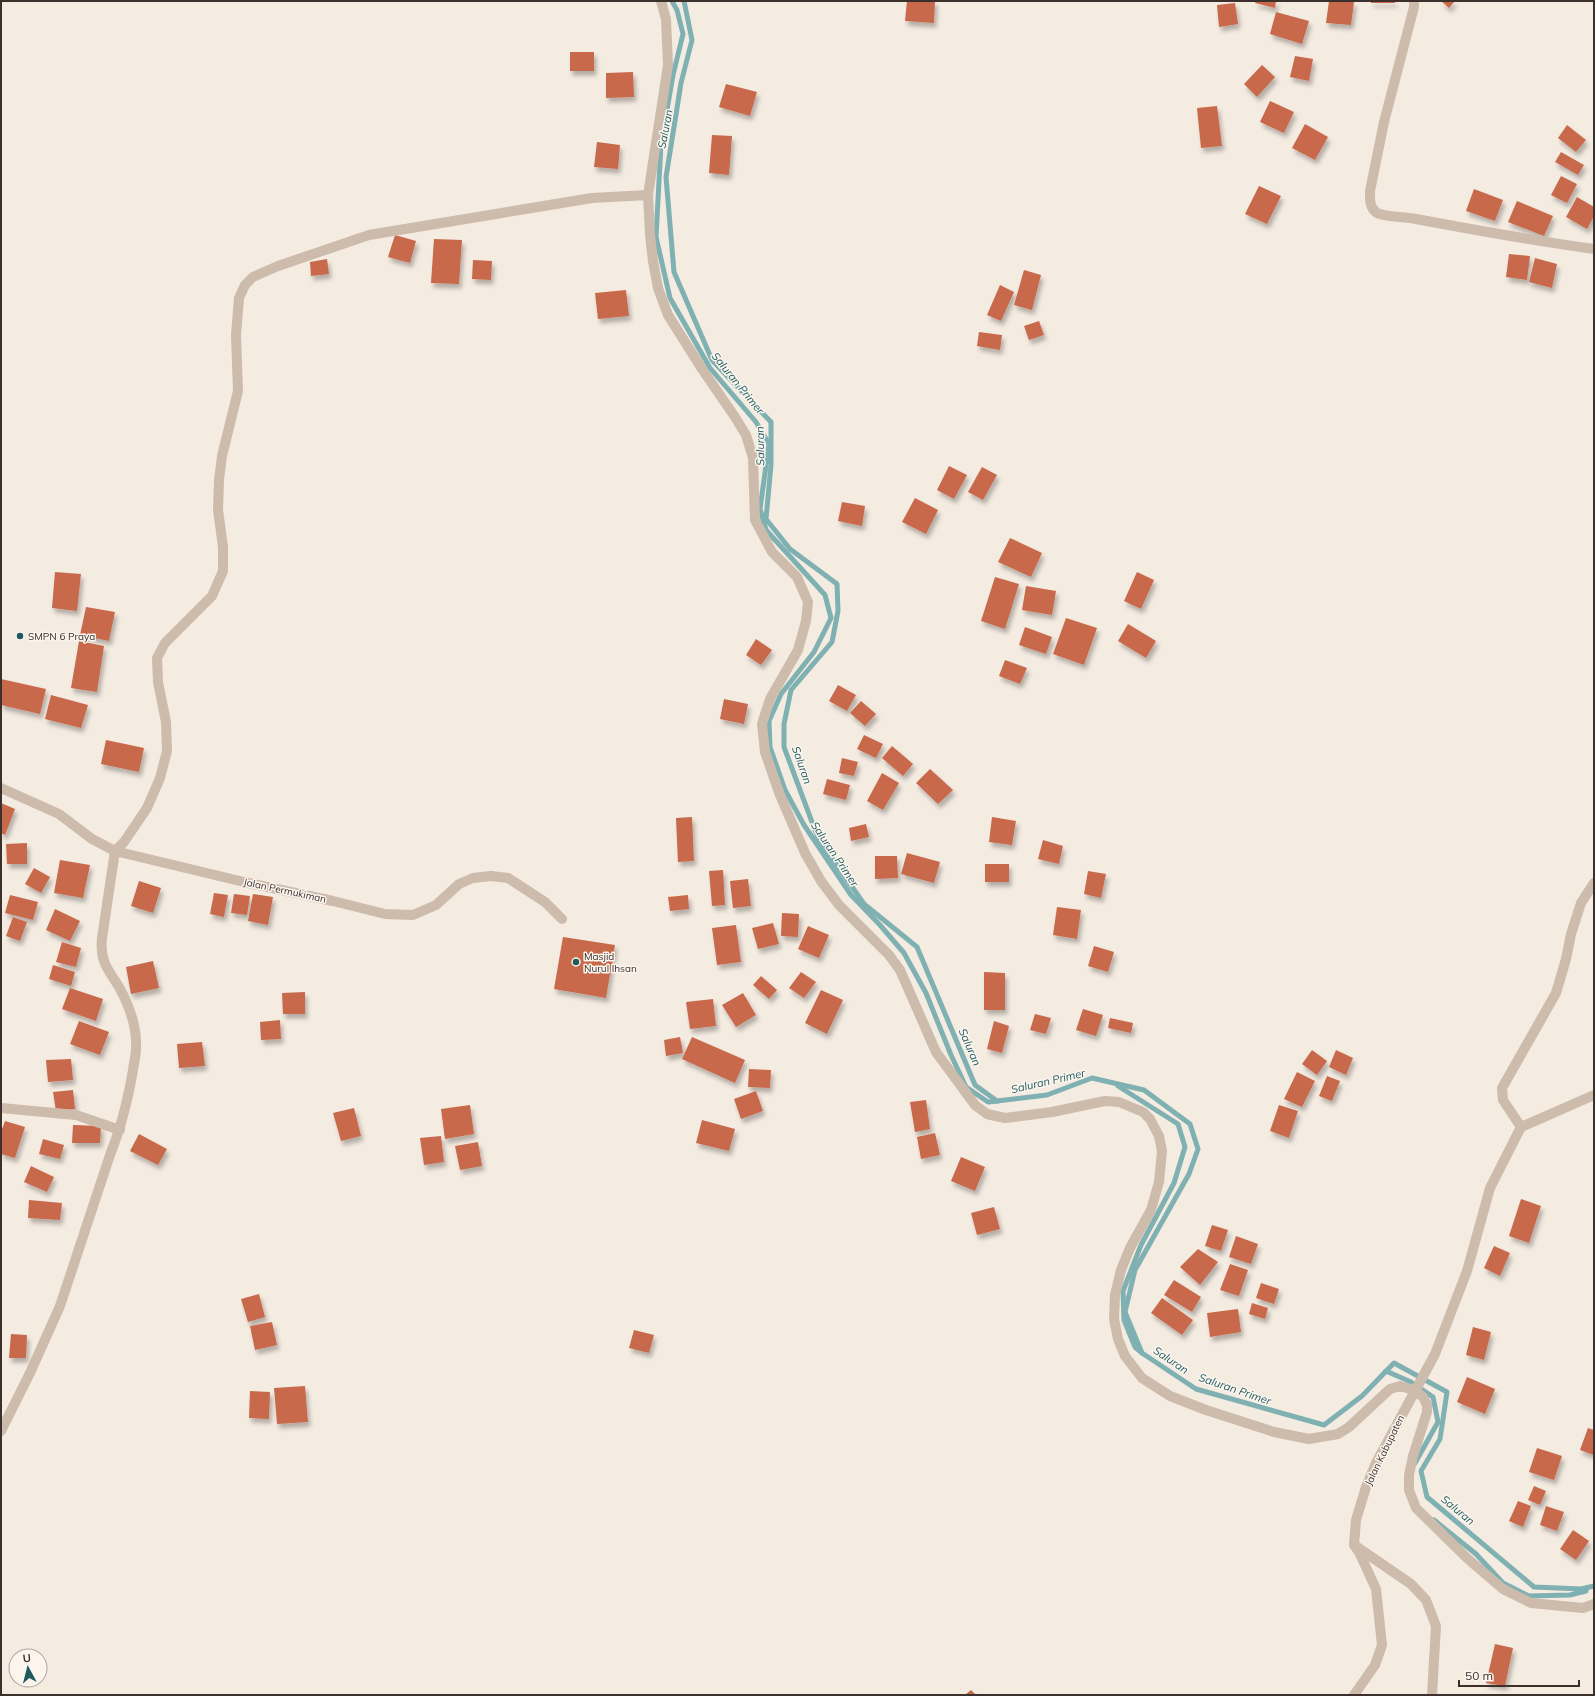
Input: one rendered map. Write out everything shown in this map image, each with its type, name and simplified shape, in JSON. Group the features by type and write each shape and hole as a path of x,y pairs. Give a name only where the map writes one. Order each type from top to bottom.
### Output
{"street":[{"path":"661,1 666,19 668,65 648,195 653,261 658,288 668,315 746,435 753,458 755,520 772,552 798,577 808,602 806,621 798,650 770,698 762,724 765,752 780,796 805,854 821,881 839,905 889,954 900,970 936,1052 975,1105 986,1114 1005,1118 1052,1112 1105,1101 1119,1102 1133,1106 1143,1112 1150,1119 1159,1136 1162,1151 1159,1182 1151,1210 1130,1248 1121,1270 1115,1295 1114,1319 1118,1339 1125,1356 1142,1378 1170,1396 1206,1410 1274,1432 1309,1439 1338,1434 1349,1427 1390,1389 1400,1386 1415,1388 1423,1397 1427,1406 1427,1412 1409,1474 1409,1490 1416,1508 1468,1559 1503,1589 1531,1603 1583,1608 1594,1604"},
{"path":"1414,1 1414,7 1384,122 1372,183 1370,200 1373,209 1378,213 1545,243 1594,249"},
{"path":"1,1431 30,1373 60,1306 120,1130 127,1104 137,1043 133,1021 125,998 102,960 101,950 115,851 124,842 147,808 160,778 167,751 166,722 158,682 157,658 165,643 212,596 223,571 223,547 218,510 219,480 222,456 238,391 236,335 239,298 245,285 253,277 278,266 370,235 592,198 648,195"},
{"name":"Jalan Permukiman","path":"1,788 59,814 92,838 115,851 244,882 333,900 385,914 413,915 436,905 458,884 474,878 497,876 508,878 545,902 562,919"},
{"path":"1594,883 1580,903 1556,993 1502,1088 1503,1100 1521,1127 1594,1095"},
{"path":"1,1108 76,1115 120,1130"},
{"name":"Jalan Kabupaten","path":"1354,1545 1356,1520 1366,1487 1376,1463 1415,1388 1435,1354 1468,1271 1490,1188 1521,1127"},
{"path":"1354,1545 1359,1552 1376,1589 1382,1645 1375,1665 1354,1695"},
{"path":"1354,1545 1411,1584 1426,1600 1436,1626 1432,1695"}],"building":[{"path":"907,1 935,1 934,23 905,21"},
{"path":"1256,1 1276,1 1275,8 1255,3"},
{"path":"1329,1 1354,2 1351,25 1326,23"},
{"path":"1371,1 1395,1 1395,3 1371,3"},
{"path":"1441,1 1455,1 1449,8"},
{"path":"1235,3 1238,24 1219,27 1217,5"},
{"path":"1276,12 1309,21 1302,44 1270,34"},
{"path":"570,52 594,52 594,71 570,71"},
{"path":"1295,56 1313,59 1309,81 1290,77"},
{"path":"1262,65 1275,77 1257,97 1244,84"},
{"path":"633,72 634,97 606,98 606,73"},
{"path":"726,84 757,92 750,116 719,107"},
{"path":"1270,101 1294,112 1284,133 1260,122"},
{"path":"1217,106 1222,146 1201,148 1197,108"},
{"path":"1305,124 1328,137 1315,160 1292,148"},
{"path":"1567,125 1586,140 1576,152 1558,138"},
{"path":"712,135 732,136 729,175 709,173"},
{"path":"597,142 620,145 618,169 594,167"},
{"path":"1561,152 1584,165 1578,175 1555,162"},
{"path":"1561,176 1577,184 1567,203 1551,195"},
{"path":"1259,186 1281,196 1267,224 1245,214"},
{"path":"1474,189 1503,200 1495,221 1466,211"},
{"path":"1577,197 1594,207 1594,216 1587,229 1566,217"},
{"path":"1517,201 1553,216 1544,236 1508,222"},
{"path":"395,235 416,241 410,263 388,257"},
{"path":"434,239 462,240 459,284 431,283"},
{"path":"1509,254 1530,256 1527,280 1506,277"},
{"path":"1535,258 1557,264 1552,288 1529,282"},
{"path":"327,259 329,274 311,276 310,262"},
{"path":"473,260 492,261 491,280 472,279"},
{"path":"1024,270 1041,275 1032,310 1014,305"},
{"path":"1000,285 1014,292 1001,321 987,315"},
{"path":"626,290 629,316 598,319 595,293"},
{"path":"1039,321 1044,335 1029,340 1024,326"},
{"path":"979,332 1002,335 1000,350 977,346"},
{"path":"949,466 967,475 954,499 937,490"},
{"path":"982,467 997,475 983,500 968,492"},
{"path":"915,498 938,510 926,534 902,522"},
{"path":"842,502 865,506 862,526 838,521"},
{"path":"1010,538 1042,553 1031,577 998,562"},
{"path":"55,572 81,574 77,611 52,608"},
{"path":"1137,572 1154,580 1141,609 1124,601"},
{"path":"995,577 1019,584 1005,629 981,621"},
{"path":"1026,586 1056,591 1052,615 1022,610"},
{"path":"86,607 115,612 109,641 80,635"},
{"path":"1066,618 1097,628 1084,665 1053,654"},
{"path":"1128,624 1156,641 1146,658 1118,641"},
{"path":"1025,627 1052,637 1046,654 1019,645"},
{"path":"756,639 772,650 761,665 746,655"},
{"path":"79,641 104,646 97,692 71,688"},
{"path":"1005,660 1027,668 1020,684 999,676"},
{"path":"1,679 46,689 40,714 1,705"},
{"path":"838,685 856,695 847,711 829,701"},
{"path":"51,695 88,705 81,728 45,719"},
{"path":"724,699 748,704 744,724 720,719"},
{"path":"861,701 876,714 865,726 850,713"},
{"path":"864,735 883,744 876,758 857,749"},
{"path":"106,740 144,748 139,772 101,764"},
{"path":"892,746 913,764 903,776 882,758"},
{"path":"842,758 858,762 854,776 839,773"},
{"path":"930,769 953,790 938,804 916,783"},
{"path":"882,773 899,783 883,810 867,801"},
{"path":"827,779 850,785 846,800 823,794"},
{"path":"1,803 15,809 5,835 1,833"},
{"path":"692,817 694,861 678,862 676,818"},
{"path":"992,817 1016,821 1012,845 989,842"},
{"path":"866,824 869,837 851,841 849,828"},
{"path":"1043,840 1063,846 1059,864 1038,859"},
{"path":"27,843 27,864 7,864 6,844"},
{"path":"907,853 940,862 934,883 901,874"},
{"path":"875,856 897,856 898,878 875,879"},
{"path":"60,860 90,865 83,898 54,893"},
{"path":"985,864 1009,864 1009,882 985,882"},
{"path":"34,868 50,877 41,893 25,884"},
{"path":"723,870 725,905 712,906 709,871"},
{"path":"1088,871 1106,874 1101,898 1084,894"},
{"path":"748,879 751,906 733,908 730,881"},
{"path":"139,881 161,888 153,913 131,906"},
{"path":"214,893 228,895 224,917 210,914"},
{"path":"234,894 250,896 247,915 231,913"},
{"path":"253,894 273,897 268,925 248,921"},
{"path":"10,895 38,902 33,920 5,913"},
{"path":"688,895 689,909 670,911 668,897"},
{"path":"1057,907 1081,910 1077,939 1053,935"},
{"path":"55,909 80,921 70,941 46,930"},
{"path":"782,913 799,914 798,937 781,936"},
{"path":"13,917 27,922 20,941 6,936"},
{"path":"773,923 779,944 758,949 752,928"},
{"path":"736,925 741,962 717,965 712,928"},
{"path":"808,926 829,935 819,958 798,949"},
{"path":"563,937 615,945 606,998 554,989"},
{"path":"62,942 81,948 76,967 56,962"},
{"path":"1094,946 1114,952 1108,972 1088,966"},
{"path":"153,961 159,988 131,994 126,967"},
{"path":"53,965 75,972 71,986 49,979"},
{"path":"801,972 816,982 804,998 789,988"},
{"path":"984,972 1005,973 1005,1010 984,1010"},
{"path":"761,976 777,990 769,999 753,985"},
{"path":"70,988 103,999 96,1021 62,1009"},
{"path":"821,990 843,1000 827,1034 805,1023"},
{"path":"305,992 305,1014 283,1014 282,993"},
{"path":"743,993 756,1015 736,1027 722,1005"},
{"path":"713,999 716,1026 690,1029 686,1002"},
{"path":"1083,1009 1103,1015 1096,1036 1076,1030"},
{"path":"1035,1014 1051,1018 1046,1034 1030,1030"},
{"path":"1110,1018 1133,1023 1131,1033 1108,1028"},
{"path":"280,1020 281,1039 261,1040 260,1022"},
{"path":"79,1021 109,1032 100,1055 70,1044"},
{"path":"994,1021 1009,1026 1002,1053 987,1049"},
{"path":"680,1037 683,1053 666,1056 664,1040"},
{"path":"692,1037 745,1060 735,1083 682,1059"},
{"path":"202,1042 205,1066 179,1068 177,1044"},
{"path":"1312,1050 1327,1061 1317,1075 1302,1064"},
{"path":"1336,1050 1353,1058 1346,1075 1329,1067"},
{"path":"71,1059 73,1080 48,1082 46,1060"},
{"path":"749,1069 771,1070 770,1088 748,1087"},
{"path":"1297,1072 1315,1081 1302,1107 1284,1099"},
{"path":"1327,1076 1340,1081 1332,1101 1319,1096"},
{"path":"73,1090 75,1109 56,1111 53,1092"},
{"path":"756,1091 763,1111 741,1119 734,1099"},
{"path":"926,1100 930,1129 915,1132 910,1102"},
{"path":"470,1105 474,1134 445,1139 441,1109"},
{"path":"1279,1105 1298,1111 1289,1138 1270,1131"},
{"path":"354,1108 361,1136 341,1141 333,1113"},
{"path":"702,1120 735,1129 729,1151 696,1143"},
{"path":"5,1121 25,1127 15,1158 1,1154 1,1132"},
{"path":"73,1125 101,1126 100,1143 72,1143"},
{"path":"935,1133 940,1155 921,1159 917,1137"},
{"path":"139,1134 167,1149 158,1165 130,1151"},
{"path":"441,1136 444,1162 424,1165 420,1138"},
{"path":"43,1139 64,1145 60,1159 39,1154"},
{"path":"478,1142 482,1166 460,1170 455,1146"},
{"path":"961,1157 985,1167 975,1191 951,1181"},
{"path":"31,1166 54,1177 47,1192 24,1182"},
{"path":"1521,1199 1541,1206 1529,1243 1509,1236"},
{"path":"29,1200 62,1203 60,1220 28,1218"},
{"path":"994,1207 1000,1229 977,1235 971,1213"},
{"path":"1212,1225 1228,1230 1221,1251 1205,1246"},
{"path":"1236,1236 1258,1244 1251,1264 1229,1257"},
{"path":"1494,1246 1510,1253 1500,1276 1484,1268"},
{"path":"1198,1249 1218,1262 1200,1285 1180,1267"},
{"path":"1230,1264 1248,1270 1239,1296 1220,1290"},
{"path":"1174,1280 1201,1297 1192,1312 1164,1295"},
{"path":"1261,1283 1279,1289 1274,1304 1256,1298"},
{"path":"259,1294 265,1317 248,1322 241,1299"},
{"path":"1162,1298 1193,1320 1182,1335 1151,1313"},
{"path":"1252,1303 1268,1308 1265,1319 1249,1314"},
{"path":"1238,1309 1241,1332 1210,1337 1207,1313"},
{"path":"272,1322 277,1345 255,1350 250,1326"},
{"path":"1473,1327 1491,1332 1484,1360 1466,1355"},
{"path":"634,1330 654,1335 649,1353 629,1348"},
{"path":"11,1334 27,1335 26,1358 9,1358"},
{"path":"1467,1377 1495,1389 1485,1414 1457,1402"},
{"path":"305,1386 308,1422 277,1424 274,1388"},
{"path":"250,1391 270,1392 269,1419 249,1418"},
{"path":"1588,1428 1594,1430 1594,1455 1580,1450"},
{"path":"1537,1448 1562,1456 1554,1480 1529,1472"},
{"path":"1534,1486 1546,1491 1540,1505 1528,1500"},
{"path":"1518,1501 1531,1506 1523,1527 1509,1521"},
{"path":"1546,1506 1564,1512 1557,1531 1540,1525"},
{"path":"1573,1530 1589,1541 1576,1560 1560,1549"},
{"path":"1495,1644 1513,1648 1505,1686 1486,1683"},
{"path":"971,1690 976,1695 965,1695"}],"waterway":[{"name":"Saluran Primer","path":"672,1 677,10 683,34 673,75 661,144 656,237 670,298 710,368 756,422 769,444 760,509 766,530 825,595 831,618 814,652 781,694 769,721 770,747 785,790 804,825 851,895 904,953 926,993 951,1055 966,1087 988,1102 998,1101"},
{"name":"Saluran","path":"684,1 692,40 681,83 666,177 674,272 712,360 771,422 771,465 766,519 790,549 837,584 838,611 832,642 791,690 784,724 784,747 818,838 864,904 917,947 975,1085 997,1101 1047,1095 1092,1078 1144,1090 1190,1124 1198,1149 1189,1174 1135,1270 1125,1312 1142,1353 1196,1389 1324,1425 1362,1396 1394,1363 1447,1392 1440,1439 1421,1471 1427,1497 1534,1587 1581,1589 1594,1586"},
{"name":"Saluran Primer","path":"1118,1086 1178,1124 1185,1147 1174,1183 1141,1245 1123,1291 1124,1320 1135,1347 1142,1353"},
{"name":"Saluran Primer","path":"1385,1372 1386,1371 1411,1382 1433,1397 1438,1422 1415,1463"},
{"name":"Saluran Primer","path":"1434,1520 1476,1554 1503,1583 1529,1596 1570,1595 1586,1591"}],"place":[{"name":"SMPN 6 Praya","path":"20,636"},
{"name":"Masjid Nurul Ihsan","path":"576,962"}]}
